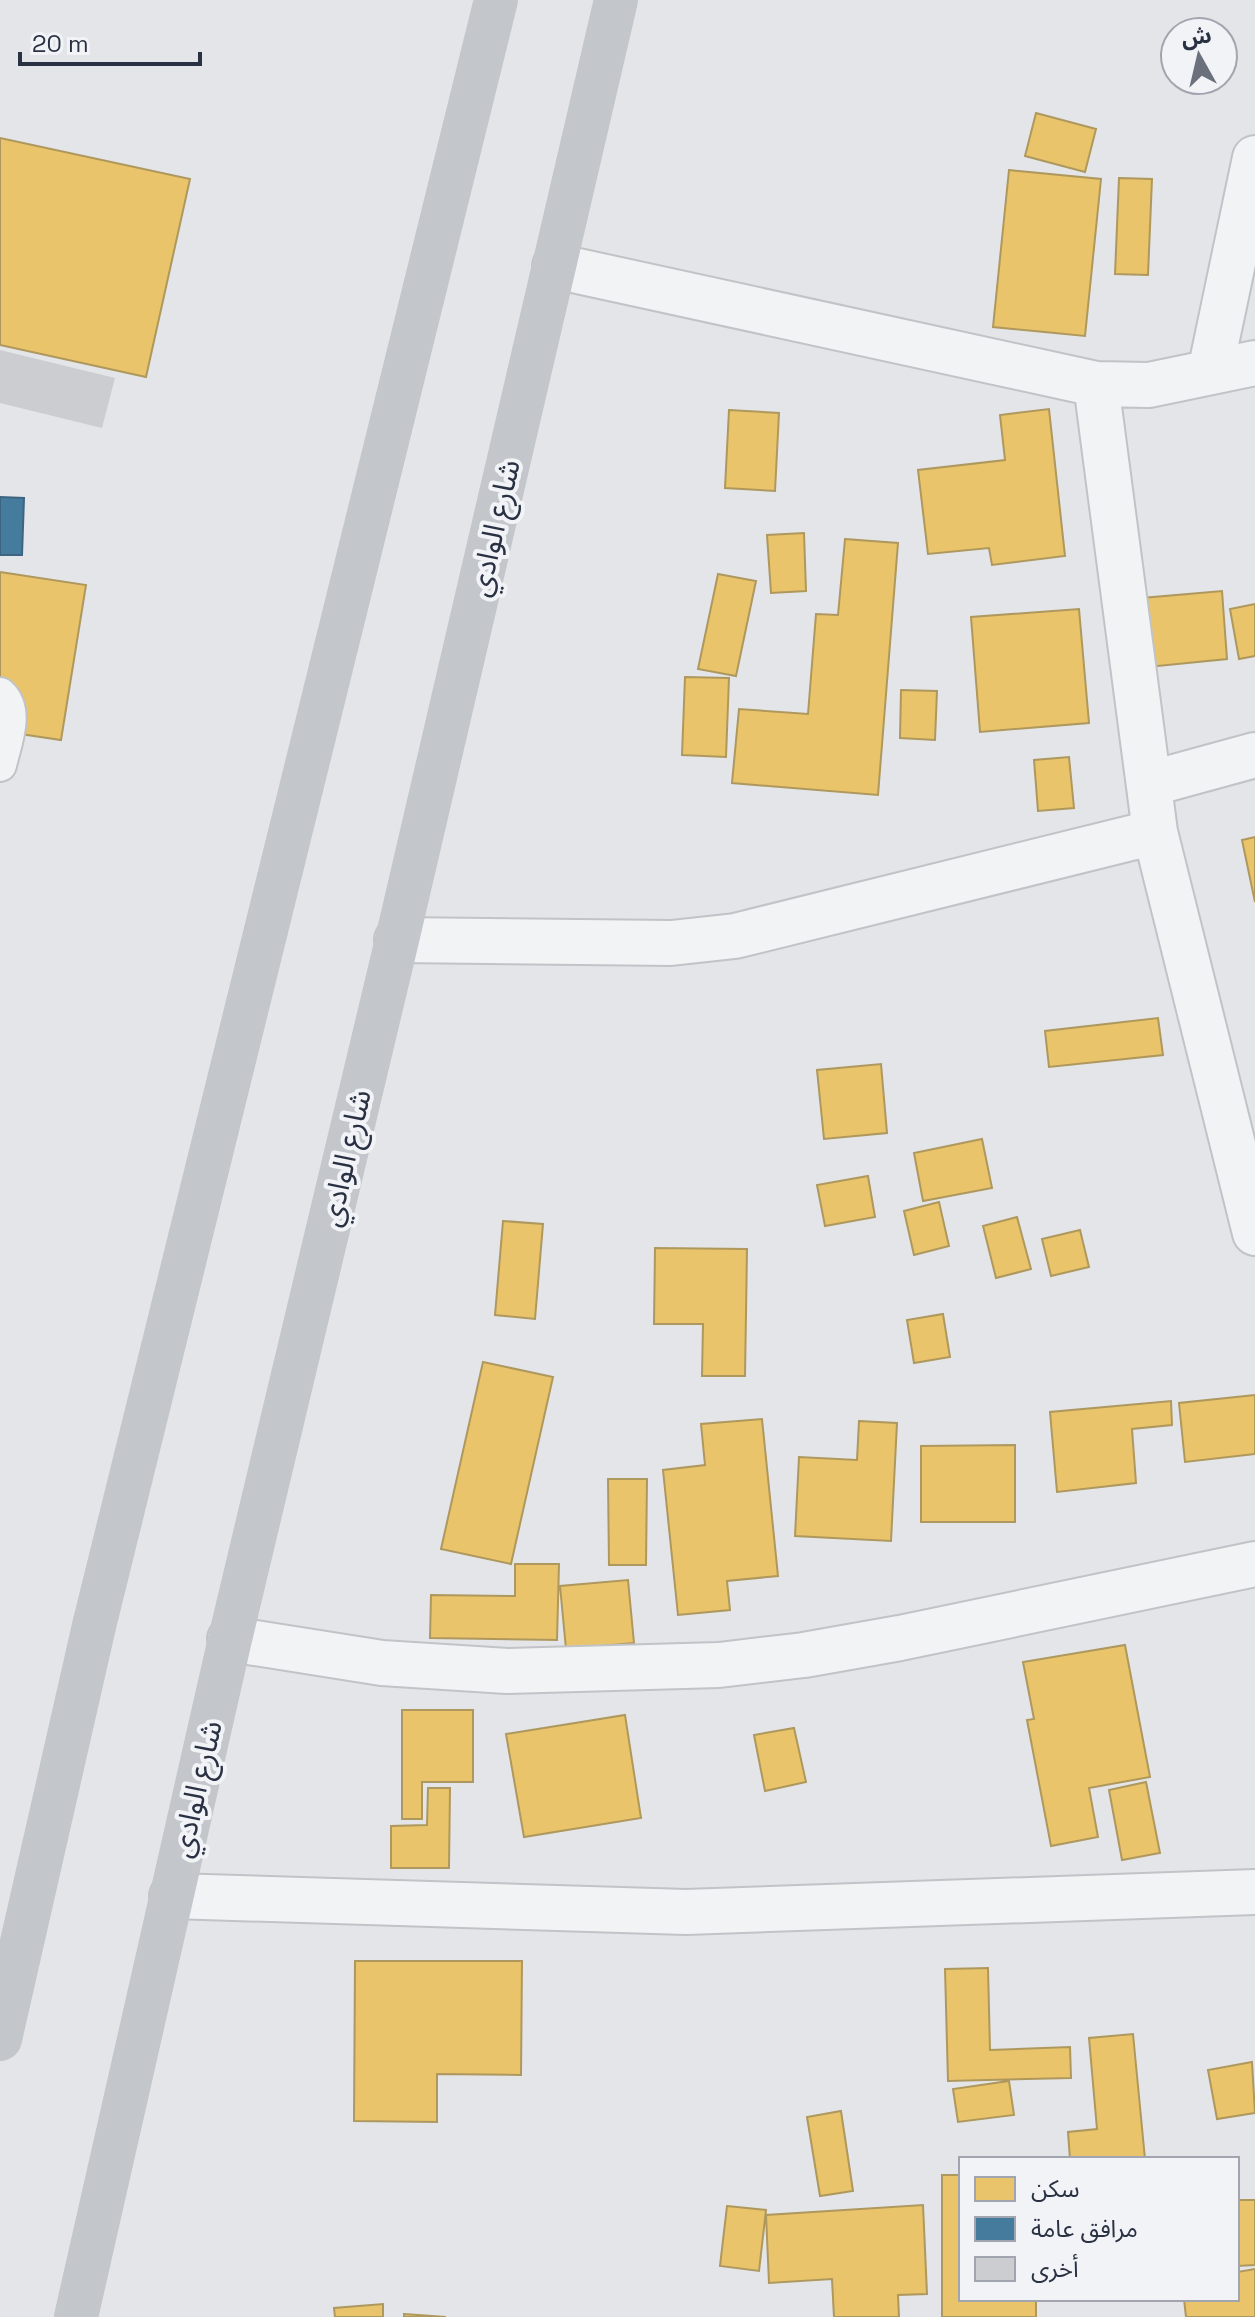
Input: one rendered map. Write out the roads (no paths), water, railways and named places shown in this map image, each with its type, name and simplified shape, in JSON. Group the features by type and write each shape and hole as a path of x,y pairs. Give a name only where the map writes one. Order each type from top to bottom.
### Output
{"main road":[{"path":"0,2039 94,1626 496,0"},
{"name":"شارع الوادي","path":"76,2317 230,1639 616,0"}],"street":[{"path":"1210,372 1255,158"},
{"path":"555,266 1096,384 1149,385 1255,363"},
{"path":"1096,384 1155,832 1255,1233"},
{"path":"1149,784 1255,755"},
{"path":"397,940 671,943 735,936 1155,832"},
{"path":"230,1639 382,1663 507,1671 719,1665 804,1655 900,1638 1255,1564"},
{"path":"172,1896 686,1912 1255,1892"}],"lane":[{"path":"0,694 11,714 0,765"}]}
